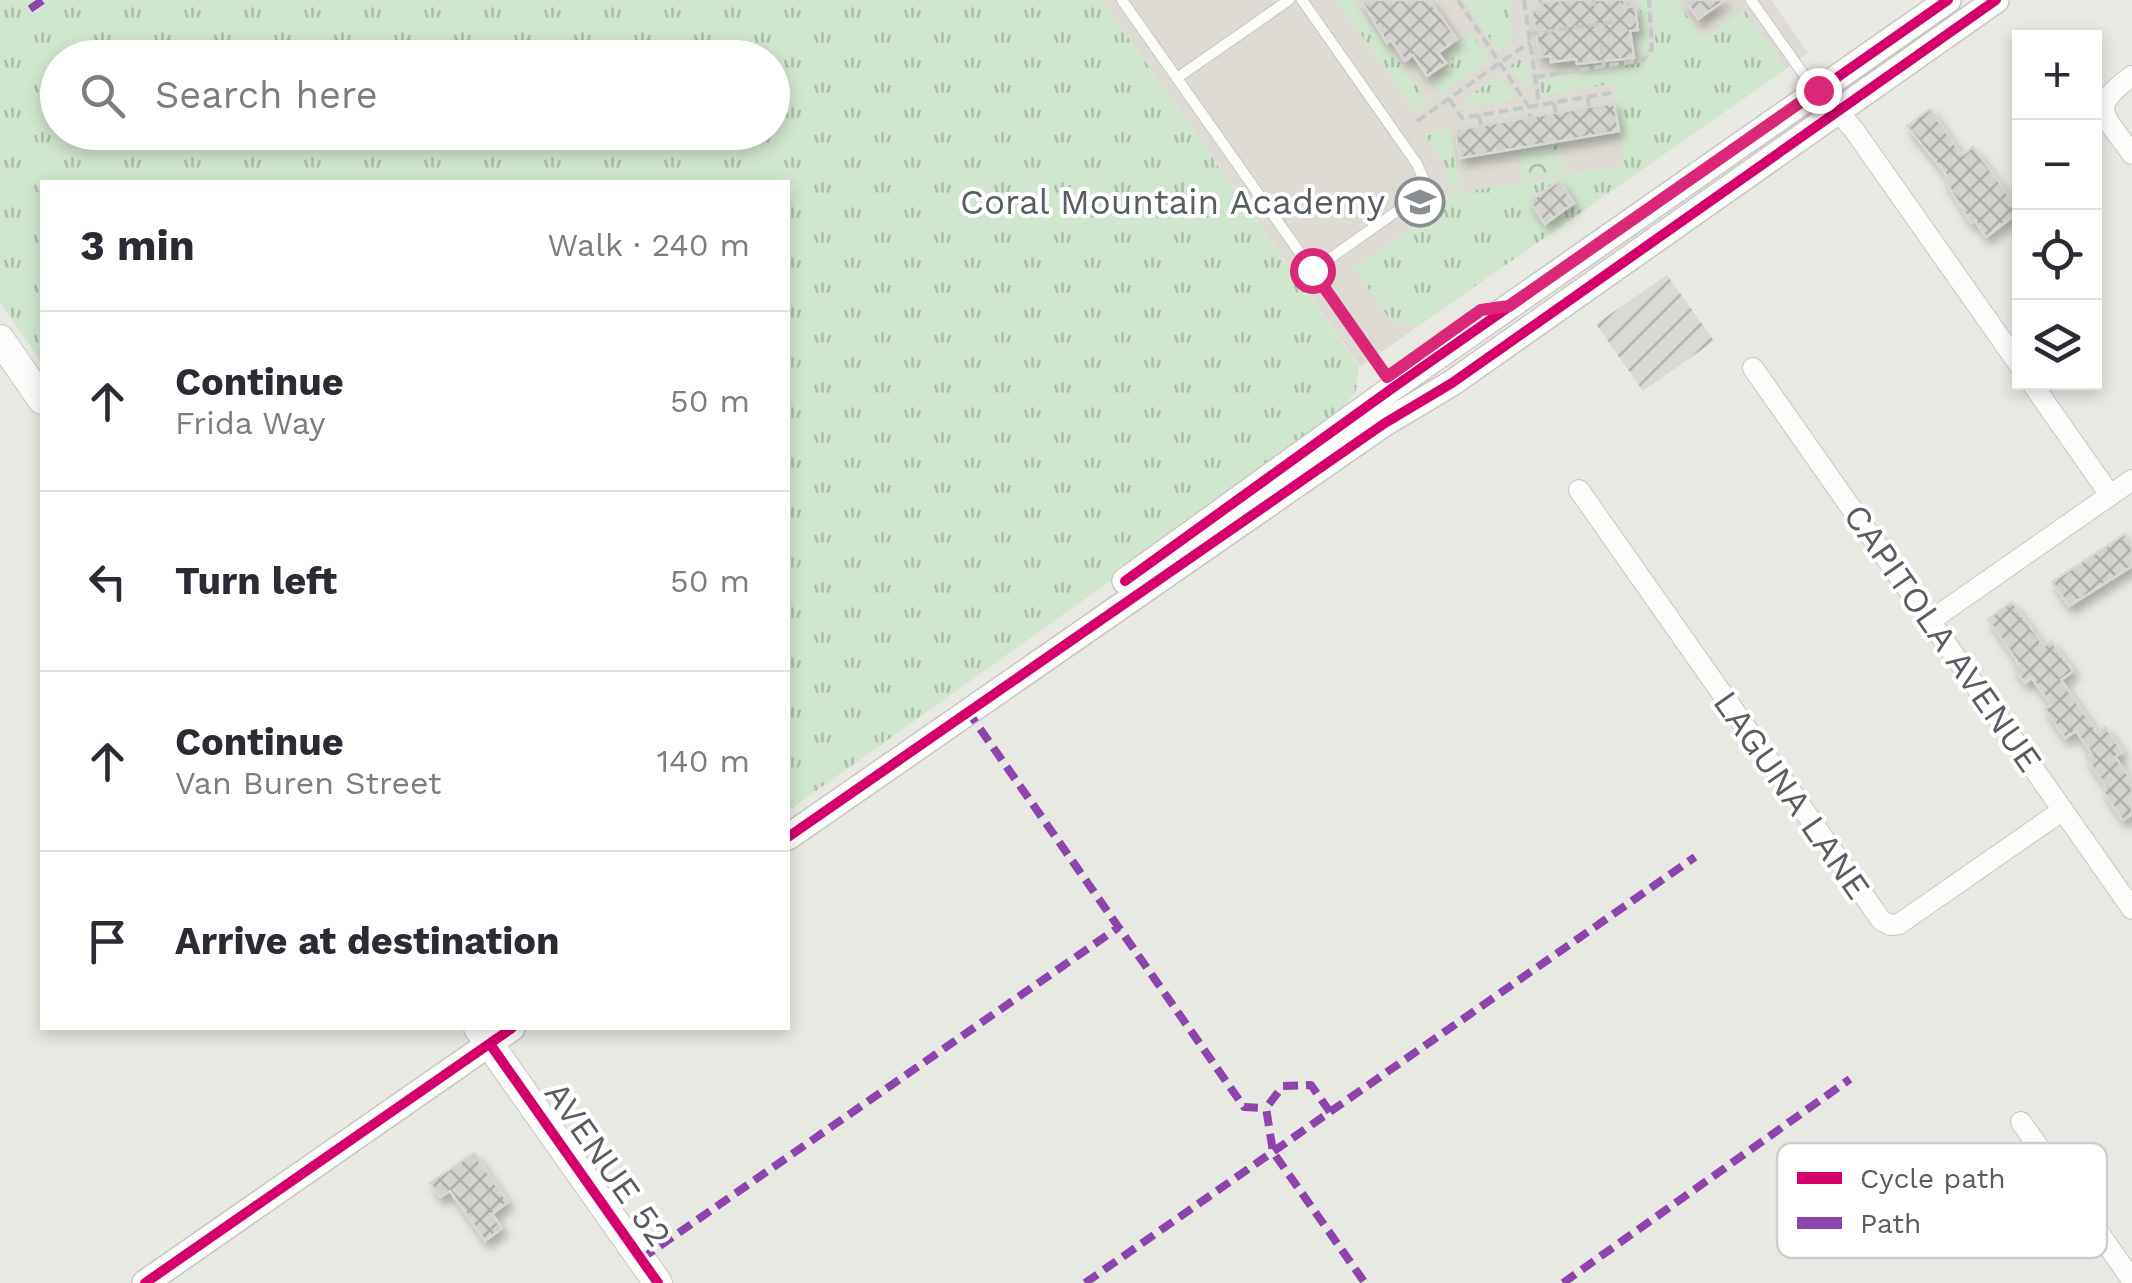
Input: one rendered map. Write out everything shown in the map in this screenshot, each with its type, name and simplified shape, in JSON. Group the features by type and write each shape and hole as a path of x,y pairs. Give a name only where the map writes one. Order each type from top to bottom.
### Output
{"main road":[{"path":"0,339 40,397"},
{"name":"AVENUE 52","path":"493,1033 658,1283"}],"street":[{"path":"790,821 1390,382 1509,306 1948,0"},
{"path":"790,837 1074,636 1409,408 1452,383 1996,0"},
{"path":"2132,76 2102,103 2104,113 2132,154"},
{"path":"1818,90 1854,130 2012,355"},
{"name":"CAPITOLA AVENUE","path":"1753,368 2132,908"},
{"path":"2038,390 2110,495"},
{"path":"1930,621 2132,480"},
{"name":"LAGUNA LANE","path":"1578,490 1880,920 1899,924 2063,810"},
{"path":"146,1283 493,1033"},
{"path":"2021,1122 2036,1143"},
{"path":"2107,1244 2132,1280"}],"lane":[{"path":"1122,0 1409,408"},
{"path":"1178,78 1290,0"},
{"path":"1302,0 1417,164 1426,185 1410,202 1312,270"},
{"path":"1752,0 1818,90"}],"path":[{"path":"1458,0 1529,107 1530,117"},
{"path":"1524,0 1539,105"},
{"path":"1535,77 1637,61 1649,54 1649,0"},
{"path":"1529,34 1612,22"},
{"path":"1417,121 1530,42"},
{"path":"1601,44 1604,66"},
{"path":"1551,62 1552,74"},
{"path":"1449,99 1462,118 1611,93"},
{"path":"1588,97 1590,107"},
{"path":"1554,102 1556,113"},
{"path":"1503,111 1504,121"},
{"path":"1480,115 1481,125"}],"shaded area":[{"name":"Coral Mountain Academy","path":"1102,0 1771,0 1808,53 1360,367"},
{"path":"1667,275 1714,341 1643,391 1596,324"}],"green space":[{"path":"0,0 1102,0 1359,367 1356,392 1330,424 790,810 790,180 40,180 40,360 0,302"},
{"path":"1337,0 1352,0 1429,102 1415,111"},
{"path":"1465,0 1509,0 1513,38 1499,53"},
{"path":"1638,0 1647,0 1650,30 1647,50 1639,57 1634,37 1644,34"},
{"path":"1652,0 1676,0 1703,39 1744,10 1786,69 1418,326 1391,321 1354,268 1430,215 1447,195 1624,165 1614,83 1542,95 1540,80 1651,59 1656,32"},
{"path":"1472,33 1488,61 1442,93 1432,78 1454,62 1447,52"},
{"path":"1519,59 1528,63 1528,90 1509,67"},
{"path":"1499,75 1515,99 1468,108 1466,98"},
{"path":"1451,129 1460,188 1447,189 1446,166 1424,133"},
{"path":"1559,145 1564,172 1523,179 1519,152"}],"building":[{"path":"1361,0 1429,0 1457,39 1438,53 1446,63 1427,76 1413,55 1405,61 1391,40 1387,43"},
{"path":"1624,0 1625,8 1635,6 1638,30 1630,31 1634,58 1577,64 1576,59 1551,62 1550,56 1540,57 1532,10 1542,9 1541,3"},
{"path":"1685,0 1725,0 1698,19"},
{"path":"1614,103 1619,131 1460,158 1455,130"},
{"path":"1930,109 1962,155 1973,147 2012,200 2012,217 1986,237 1975,221 1971,223 1944,179 1948,177 1907,126"},
{"path":"1559,181 1574,203 1545,224 1530,201"},
{"path":"2125,534 2132,543 2132,566 2069,606 2052,582"},
{"path":"2012,602 2044,646 2051,641 2073,671 2061,680 2097,732 2105,727 2123,752 2115,757 2132,781 2132,814 2123,820 2086,758 2092,754 2076,731 2065,738 2045,709 2051,705 2032,678 2025,683 2014,668 2019,664 1988,619"},
{"path":"474,1153 508,1202 492,1214 502,1228 485,1241 450,1191 440,1197 430,1183"}],"marked path":[{"path":"30,9 43,0"},
{"path":"967,710 1244,1107 1266,1108"},
{"path":"1085,1283 1695,857"},
{"path":"641,1259 1119,927"},
{"path":"1563,1283 1850,1079"},
{"path":"1330,1112 1311,1085 1283,1086 1266,1108 1273,1152 1365,1283"}],"cycle path":[{"path":"1125,581 1394,387 1948,0"},
{"path":"790,836 1385,423 1452,383 1996,0"},
{"path":"145,1283 509,1030"},
{"path":"490,1044 658,1283"}],"place":[{"name":"Coral Mountain Academy","path":"1420,202"}],"route":[{"path":"1312,270 1387,377 1481,310 1509,306 1818,90"}]}
